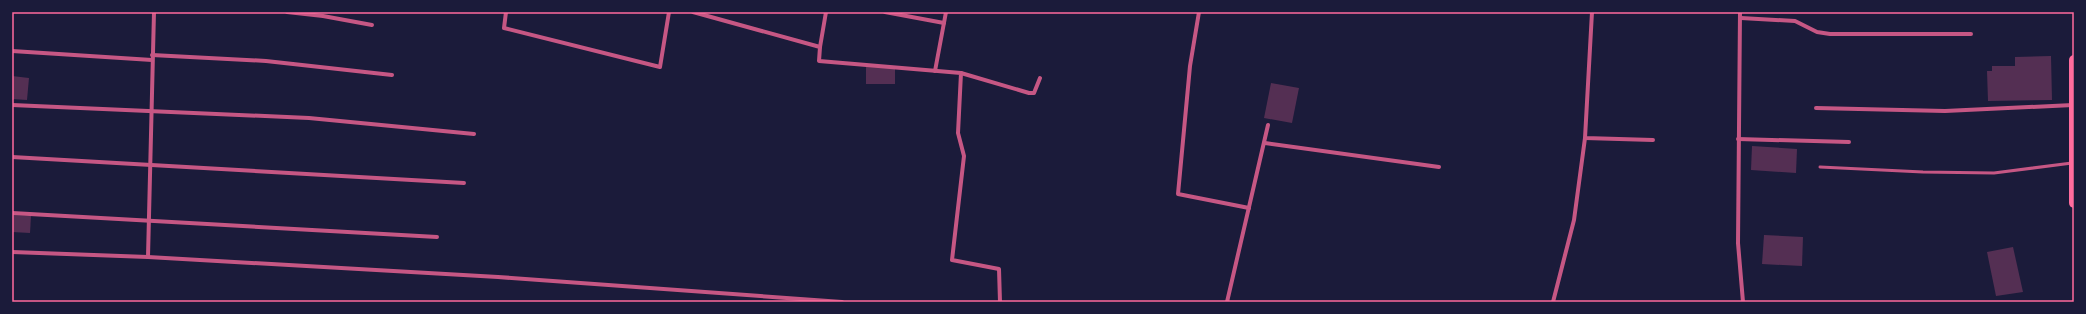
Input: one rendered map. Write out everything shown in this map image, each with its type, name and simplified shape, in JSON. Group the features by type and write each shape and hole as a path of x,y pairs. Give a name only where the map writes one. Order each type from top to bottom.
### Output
{"main road":[{"path":"2074,60 2074,203"}],"street":[{"path":"148,257 147,220 154,12"},
{"path":"287,12 323,16 372,25"},
{"path":"506,12 504,28 660,67 669,12"},
{"path":"693,12 820,47"},
{"path":"826,12 819,61 961,73 1029,93 1034,93 1037,89 1040,78"},
{"path":"885,12 944,23"},
{"path":"935,71 946,12"},
{"path":"1199,12 1190,66 1178,194 1249,208"},
{"path":"1553,302 1574,220 1585,138 1592,12"},
{"path":"1740,12 1738,243 1743,302"},
{"path":"1740,18 1795,21 1817,32 1830,34 1971,34"},
{"path":"12,51 152,58 266,61 392,75"},
{"path":"961,73 958,132 964,156 952,260 999,269 1000,302"},
{"path":"12,105 309,118 474,134"},
{"path":"1816,108 1938,111 2073,105"},
{"path":"1227,302 1268,125"},
{"path":"1585,138 1653,140"},
{"path":"1738,139 1849,142"},
{"path":"1265,143 1439,167"},
{"path":"12,157 464,183"},
{"path":"12,213 437,236"},
{"path":"12,252 148,257 498,276 842,302"}],"lane":[{"path":"1820,167 1923,172 1994,173 2073,163"}],"building":[{"path":"2051,56 2052,100 1988,101 1987,71 1992,71 1992,66 2015,66 2015,57"},
{"path":"866,65 895,66 895,84 866,84"},
{"path":"12,76 29,78 27,100 12,99"},
{"path":"1271,83 1299,88 1292,123 1264,118"},
{"path":"1752,146 1797,149 1796,173 1751,170"},
{"path":"12,215 31,216 30,233 12,232"},
{"path":"1764,235 1803,237 1802,266 1762,264"},
{"path":"2013,247 2023,292 1996,296 1987,252"}]}
